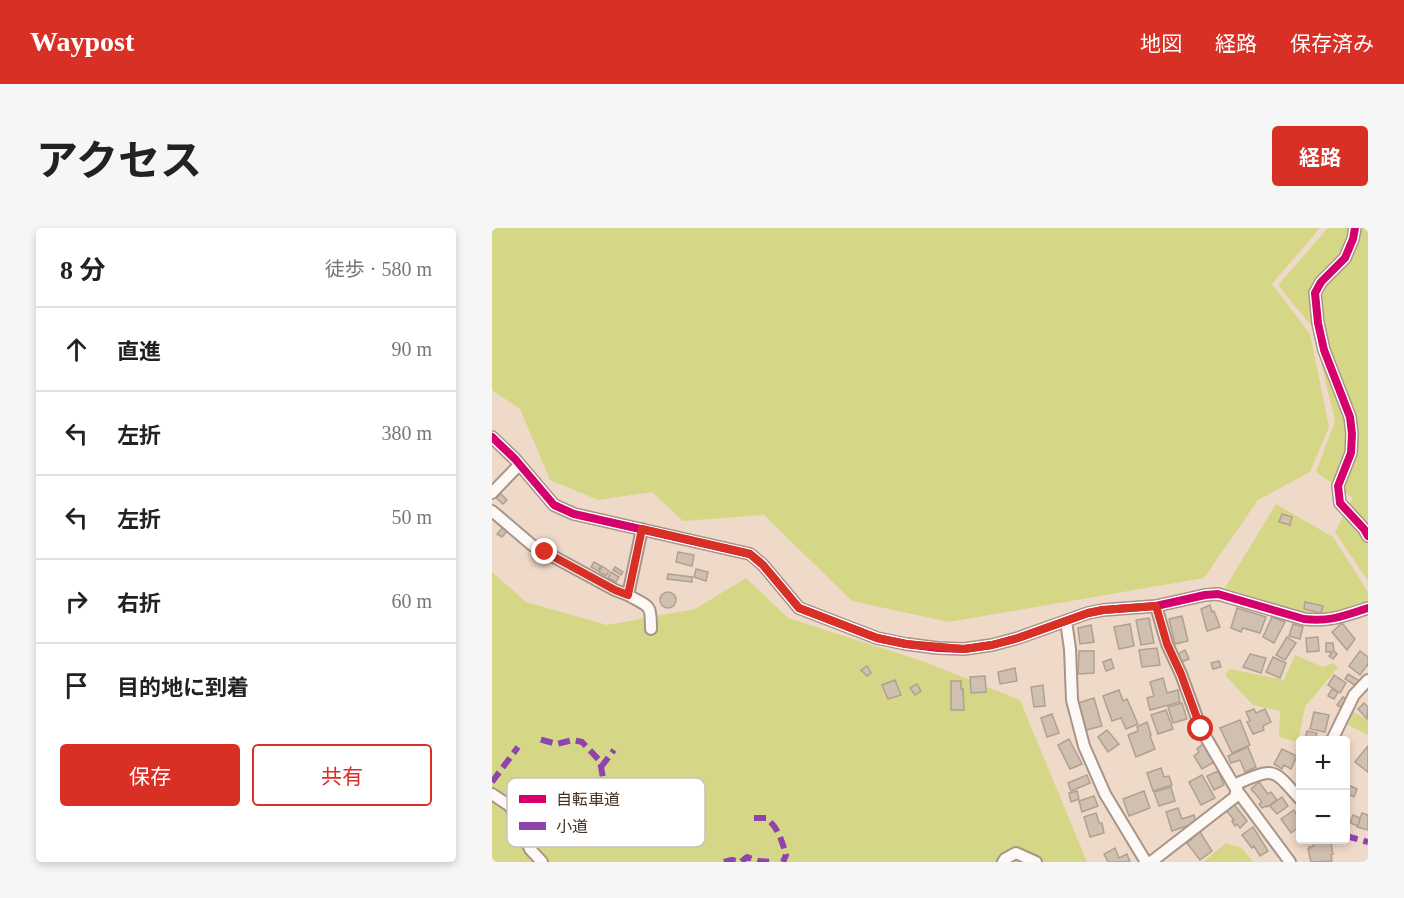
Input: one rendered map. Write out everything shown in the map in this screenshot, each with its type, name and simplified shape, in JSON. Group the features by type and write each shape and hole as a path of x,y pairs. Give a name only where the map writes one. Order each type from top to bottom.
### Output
{"street":[{"path":"1355,228 1345,258 1321,282 1316,293 1318,323 1324,350 1350,417 1352,434 1350,453 1338,486 1340,503 1368,536"},
{"path":"492,436 558,508 574,514 750,554 763,565 799,608 877,638 906,644 964,649 992,645 1088,613 1156,606 1205,595 1218,594 1318,621 1331,620 1368,608"},
{"path":"492,493 519,465"},
{"path":"492,511 532,545 649,607 651,629"},
{"path":"628,595 642,529"},
{"path":"1156,606 1167,644 1181,674 1201,729 1236,789 1290,862"},
{"path":"1066,621 1070,649 1072,700 1084,746 1105,794 1146,862"},
{"path":"1334,736 1354,695 1368,680"},
{"path":"1151,862 1235,797 1238,783 1264,772 1273,773 1281,778 1296,795"},
{"path":"492,794 507,804"},
{"path":"529,847 542,862"},
{"path":"1003,862 1016,853 1036,862"}],"green space":[{"path":"492,228 1320,228 1272,284 1310,334 1329,427 1310,472 1258,500 1204,578 949,622 852,601 764,515 683,521 652,492 598,500 550,480 520,409 492,390"},
{"path":"1328,228 1368,228 1368,581 1335,532 1353,498 1316,472 1335,421 1313,328 1278,285"},
{"path":"1276,504 1333,537 1368,592 1368,600 1340,612 1313,615 1225,588"},
{"path":"492,572 526,602 607,625 695,609 746,578 788,618 925,662 1020,700 1087,862 492,862"},
{"path":"1295,655 1323,667 1333,663 1338,667 1305,707 1296,741 1279,737 1280,711 1253,705 1225,675 1229,669 1284,680"},
{"path":"1353,712 1368,720 1368,735 1348,725"},
{"path":"1226,843 1242,848 1253,862 1203,862"}],"building":[{"path":"501,494 507,500 503,504 496,498"},
{"path":"1282,514 1292,517 1290,525 1279,522"},
{"path":"505,525 509,529 502,537 497,534"},
{"path":"678,552 694,555 692,566 676,562"},
{"path":"594,562 601,566 598,571 591,567"},
{"path":"602,566 609,571 606,576 599,572"},
{"path":"615,567 623,572 621,575 613,570"},
{"path":"696,569 708,572 706,581 694,577"},
{"path":"611,572 619,577 616,582 608,578"},
{"path":"668,574 692,577 692,582 667,579"},
{"path":"668,592 674,594 676,600 674,606 668,608 662,606 660,600 662,594"},
{"path":"1305,602 1323,606 1321,613 1304,609"},
{"path":"1210,605 1220,627 1207,631 1201,609"},
{"path":"1237,608 1266,617 1260,633 1243,628 1241,632 1231,628"},
{"path":"1182,616 1188,641 1175,644 1169,619"},
{"path":"1272,617 1285,622 1274,643 1263,637"},
{"path":"1149,618 1154,643 1141,645 1136,620"},
{"path":"1342,623 1355,639 1347,650 1332,632"},
{"path":"1130,624 1134,646 1119,649 1114,627"},
{"path":"1293,624 1303,627 1300,639 1289,636"},
{"path":"1091,625 1094,642 1080,644 1078,628"},
{"path":"1287,637 1296,643 1285,660 1276,655"},
{"path":"1318,637 1319,651 1307,652 1306,638"},
{"path":"1326,643 1333,643 1337,654 1333,659 1329,656 1332,652 1326,652"},
{"path":"1157,648 1160,665 1142,667 1139,650"},
{"path":"1185,650 1189,659 1181,662 1178,654"},
{"path":"1079,651 1094,651 1094,673 1078,674"},
{"path":"1360,651 1368,657 1368,666 1360,675 1349,666"},
{"path":"1250,654 1266,658 1261,673 1243,667"},
{"path":"1273,657 1286,663 1280,678 1266,672"},
{"path":"1111,659 1114,668 1106,671 1103,662"},
{"path":"1219,661 1221,667 1213,669 1211,663"},
{"path":"867,666 871,673 867,676 861,670"},
{"path":"1015,668 1017,681 1000,684 998,672"},
{"path":"1348,674 1361,682 1358,687 1345,679"},
{"path":"1334,675 1346,683 1340,693 1328,685"},
{"path":"985,676 986,692 971,693 970,677"},
{"path":"1163,678 1167,693 1178,690 1180,702 1150,710 1147,698 1154,696 1150,682"},
{"path":"895,680 901,695 888,699 882,685"},
{"path":"951,681 961,681 964,710 951,710"},
{"path":"917,684 921,691 915,695 910,688"},
{"path":"1043,685 1045,706 1034,707 1031,687"},
{"path":"1332,689 1338,692 1334,699 1328,696"},
{"path":"1119,690 1123,701 1127,699 1138,724 1126,729 1121,718 1112,721 1103,696"},
{"path":"1343,697 1349,700 1342,708 1337,705"},
{"path":"1094,698 1102,726 1086,730 1078,703"},
{"path":"1182,703 1187,719 1173,723 1168,707"},
{"path":"1364,703 1368,707 1367,719 1358,709"},
{"path":"1254,709 1256,713 1265,709 1271,722 1263,726 1264,730 1253,734 1247,722 1250,721 1246,712"},
{"path":"1166,710 1173,729 1158,734 1151,715"},
{"path":"1314,712 1329,715 1325,732 1310,729"},
{"path":"1052,714 1059,733 1047,737 1041,718"},
{"path":"1240,720 1250,745 1232,753 1220,728"},
{"path":"1147,722 1155,749 1136,757 1128,735 1138,731 1137,727"},
{"path":"1107,730 1119,744 1108,752 1098,737"},
{"path":"1307,731 1317,733 1316,736 1306,736"},
{"path":"1069,739 1082,764 1070,769 1058,745"},
{"path":"1204,743 1216,761 1202,769 1194,756 1199,752 1197,749"},
{"path":"1368,746 1368,772 1355,762"},
{"path":"1248,747 1256,767 1245,772 1240,760 1231,763 1228,756"},
{"path":"1282,749 1296,756 1291,769 1284,765 1282,769 1274,764"},
{"path":"1161,768 1164,777 1169,776 1172,785 1153,791 1147,773"},
{"path":"1218,771 1224,785 1214,790 1207,776"},
{"path":"1087,775 1090,783 1071,791 1068,783"},
{"path":"1202,775 1215,798 1201,805 1189,782"},
{"path":"1259,782 1268,794 1271,792 1277,800 1267,807 1262,808 1259,804 1262,802 1251,789"},
{"path":"1350,786 1357,789 1354,797 1350,795"},
{"path":"1171,787 1175,801 1159,806 1154,792"},
{"path":"1077,791 1079,799 1071,802 1069,793"},
{"path":"1144,791 1150,808 1129,816 1123,799"},
{"path":"1094,796 1098,806 1082,812 1079,801"},
{"path":"1282,797 1288,806 1277,814 1270,806"},
{"path":"1233,803 1247,821 1240,828 1237,824 1235,826 1232,821 1234,820 1226,810"},
{"path":"1178,808 1182,819 1194,815 1196,823 1172,831 1166,812"},
{"path":"1294,810 1296,829 1291,833 1281,819"},
{"path":"1096,813 1099,823 1102,823 1104,833 1090,837 1084,817"},
{"path":"1362,813 1368,815 1368,830 1357,827"},
{"path":"1353,815 1360,818 1358,826 1350,823"},
{"path":"1253,827 1268,851 1260,856 1254,846 1252,848 1242,835"},
{"path":"1200,832 1212,851 1200,860 1187,843"},
{"path":"1313,844 1331,844 1332,861 1311,862 1308,849 1314,846"},
{"path":"1115,848 1119,858 1127,854 1130,862 1108,862 1104,854"}],"marked path":[{"path":"539,739 557,744 573,740 582,742 600,761 603,778"},
{"path":"492,782 518,747"},
{"path":"601,767 614,750"},
{"path":"754,818 766,818 777,830 786,855 783,862"},
{"path":"1350,837 1368,842"},
{"path":"724,862 732,860 741,862 747,857 771,862"}],"cycle path":[{"path":"1355,228 1345,258 1321,282 1315,293 1324,350 1350,417 1351,453 1338,486 1340,503 1368,536"},
{"path":"492,437 515,459 554,505 574,514 750,554 763,565 799,608 877,638 906,644 964,649 992,645 1088,613 1156,606 1205,595 1218,594 1313,620 1336,618 1368,608"}],"route":[{"path":"545,552 628,595 642,529 742,552 750,554 763,565 799,608 877,638 938,648 964,649 992,645 1088,613 1156,606 1167,644 1181,674 1201,729"}]}
